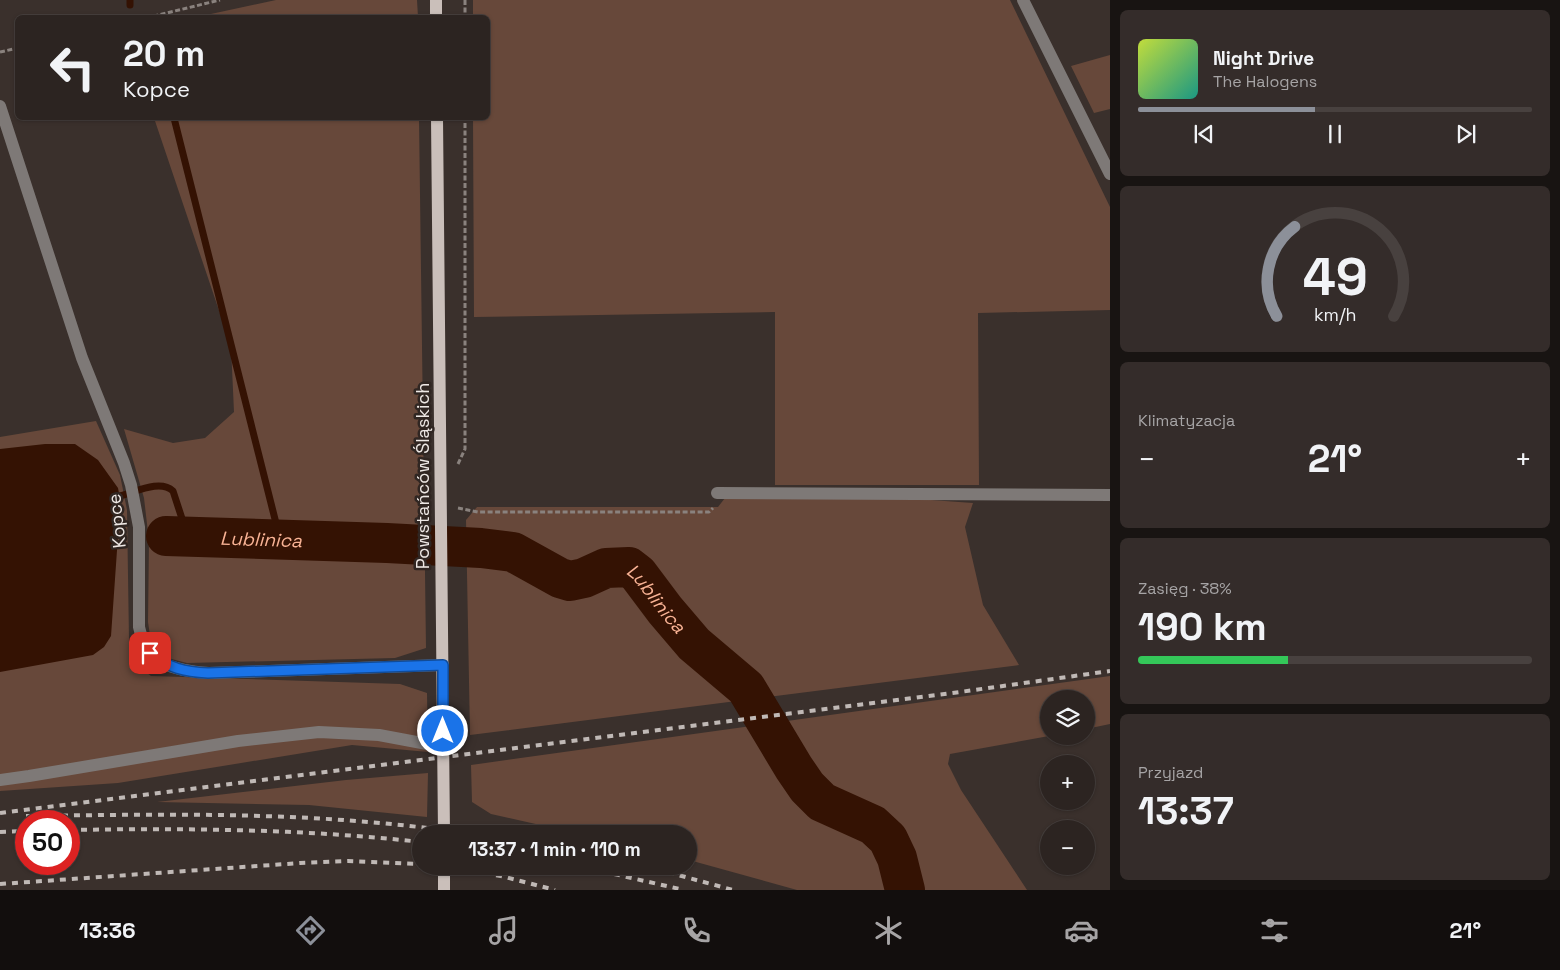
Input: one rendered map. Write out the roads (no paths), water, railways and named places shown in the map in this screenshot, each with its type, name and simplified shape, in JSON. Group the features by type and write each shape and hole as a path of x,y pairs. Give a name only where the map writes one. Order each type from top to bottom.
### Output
{"main road":[{"path":"436,0 436,15"},
{"name":"Powstańców Śląskich","path":"437,120 444,825"},
{"path":"444,875 444,890"}],"street":[{"path":"1023,0 1110,174"},
{"name":"Kopce","path":"0,106 82,358 131,484 138,527 139,627 142,640 150,653 160,662 171,667 188,672 208,673 443,665"},
{"path":"717,493 1110,495"},
{"path":"0,780 238,741 320,732 379,735 443,747"}],"waterway":[{"path":"130,0 130,5"},
{"path":"175,120 280,539"},
{"path":"120,496 155,486 161,486 173,491 188,537"},
{"name":"Lublinica","path":"166,536 481,548 513,552 560,578 570,581 584,578 606,568 629,567 638,574 694,644 746,688 807,787 822,802 873,825 888,839 897,858 905,890"}],"railway":[{"path":"0,813 960,692 1110,671"},
{"path":"80,816 248,816 359,821 412,827"},
{"path":"80,830 245,830 333,834 412,841"},
{"path":"0,832 15,831"},
{"path":"0,884 300,863 348,861 412,864"},
{"path":"495,875 555,890"},
{"path":"618,875 684,890"},
{"path":"678,875 733,890"}]}
